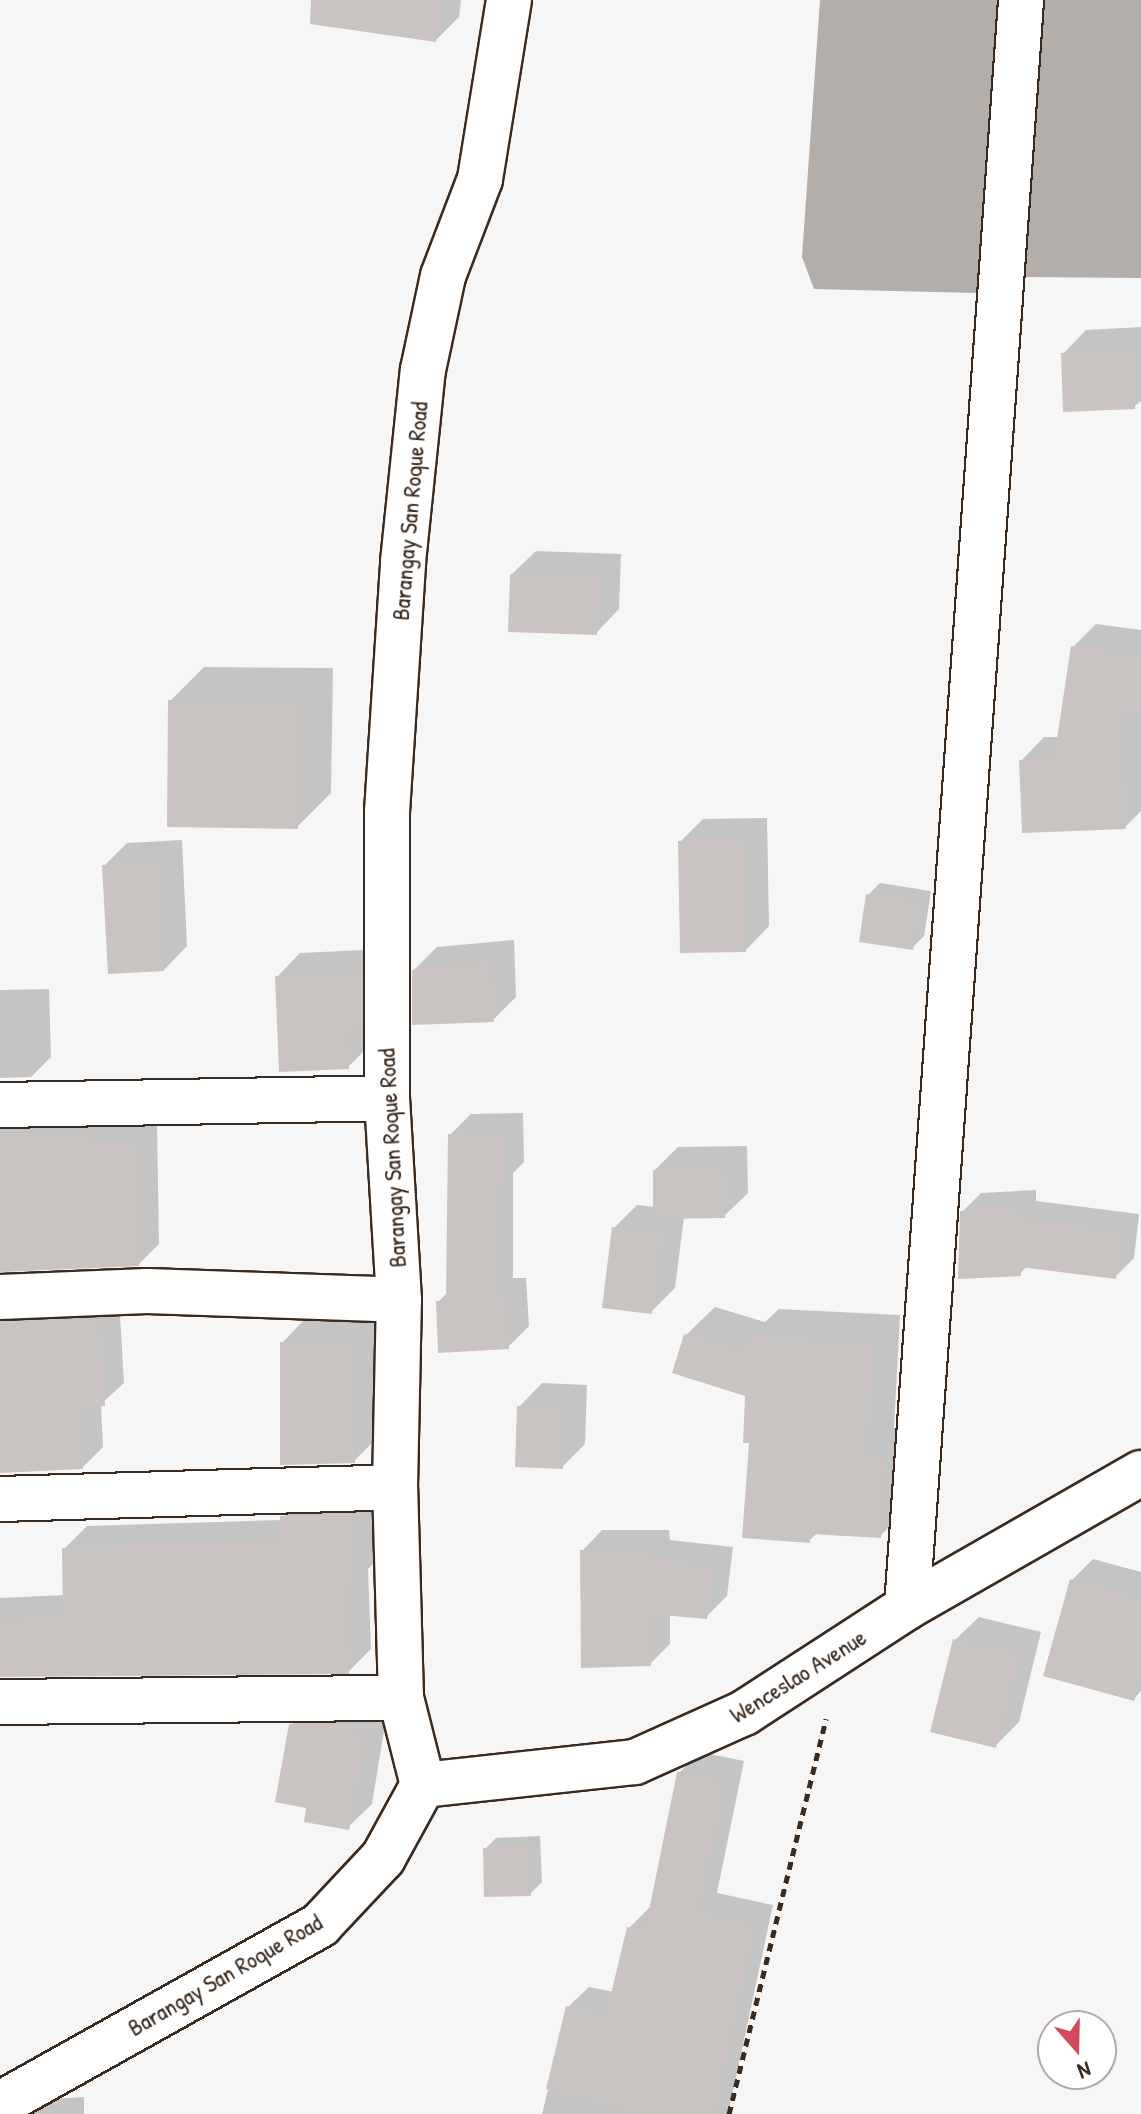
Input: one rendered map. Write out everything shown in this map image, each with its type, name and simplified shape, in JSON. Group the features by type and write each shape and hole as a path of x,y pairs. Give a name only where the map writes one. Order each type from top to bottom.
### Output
{"street":[{"name":"Barangay San Roque Road","path":"0,2104 320,1925 383,1858 423,1785 401,1698 395,1487 399,1300 387,1098 387,812 403,562 423,370 443,276 480,179 509,0"},
{"path":"907,1607 1021,0"},
{"path":"0,1105 387,1098"},
{"path":"0,1297 147,1291 399,1300"},
{"name":"Wenceslao Avenue","path":"423,1785 635,1762 744,1713 907,1607 1141,1473"},
{"path":"0,1499 395,1487"},
{"path":"0,1702 401,1698"}],"path":[{"path":"729,2114 843,1649"}],"shaded area":[{"path":"820,0 1012,0 994,277 975,293 814,289 802,257"},
{"path":"1033,0 1141,0 1141,278 1023,277"}],"building":[{"path":"311,0 442,0 436,42 310,24"},
{"path":"1133,349 1135,409 1063,412 1061,353"},
{"path":"510,574 599,576 597,635 508,632"},
{"path":"1071,646 1141,657 1141,713 1121,710 1126,829 1022,833 1019,760 1054,759"},
{"path":"168,700 300,701 298,829 167,827"},
{"path":"745,840 746,952 680,953 678,841"},
{"path":"159,862 164,971 108,974 102,865"},
{"path":"866,894 920,902 913,950 859,942"},
{"path":"491,963 494,1022 412,1025 412,970"},
{"path":"362,972 362,1027 347,1028 349,1069 279,1072 275,976"},
{"path":"503,1133 504,1185 493,1185 493,1298 506,1298 509,1349 438,1353 436,1301 446,1301 448,1134"},
{"path":"87,1138 87,1145 138,1145 139,1266 0,1272 0,1139"},
{"path":"724,1169 725,1218 653,1219 653,1170"},
{"path":"1018,1208 1018,1219 1122,1232 1116,1279 1020,1267 1021,1276 958,1279 960,1211"},
{"path":"612,1227 662,1233 652,1314 602,1308"},
{"path":"99,1318 105,1406 80,1407 83,1469 0,1473 0,1322"},
{"path":"684,1334 748,1354 748,1337 873,1343 866,1456 885,1457 881,1538 810,1534 810,1543 742,1538 749,1443 743,1443 745,1396 672,1373"},
{"path":"354,1341 355,1463 280,1465 280,1342"},
{"path":"517,1406 564,1407 563,1469 515,1467"},
{"path":"353,1513 355,1585 346,1585 349,1674 0,1677 0,1622 63,1616 62,1548 280,1541 280,1516"},
{"path":"650,1549 650,1560 713,1567 707,1619 650,1614 651,1666 581,1668 580,1550"},
{"path":"1070,1579 1141,1599 1141,1676 1134,1701 1043,1676"},
{"path":"953,1639 1019,1655 996,1748 930,1732"},
{"path":"289,1724 351,1724 351,1733 365,1735 349,1830 304,1822 306,1808 275,1802"},
{"path":"677,1772 725,1782 697,1913 754,1926 714,2114 652,2114 546,2089 566,2006 606,2015 627,1927 645,1931"},
{"path":"530,1846 531,1896 484,1897 483,1848"}]}
